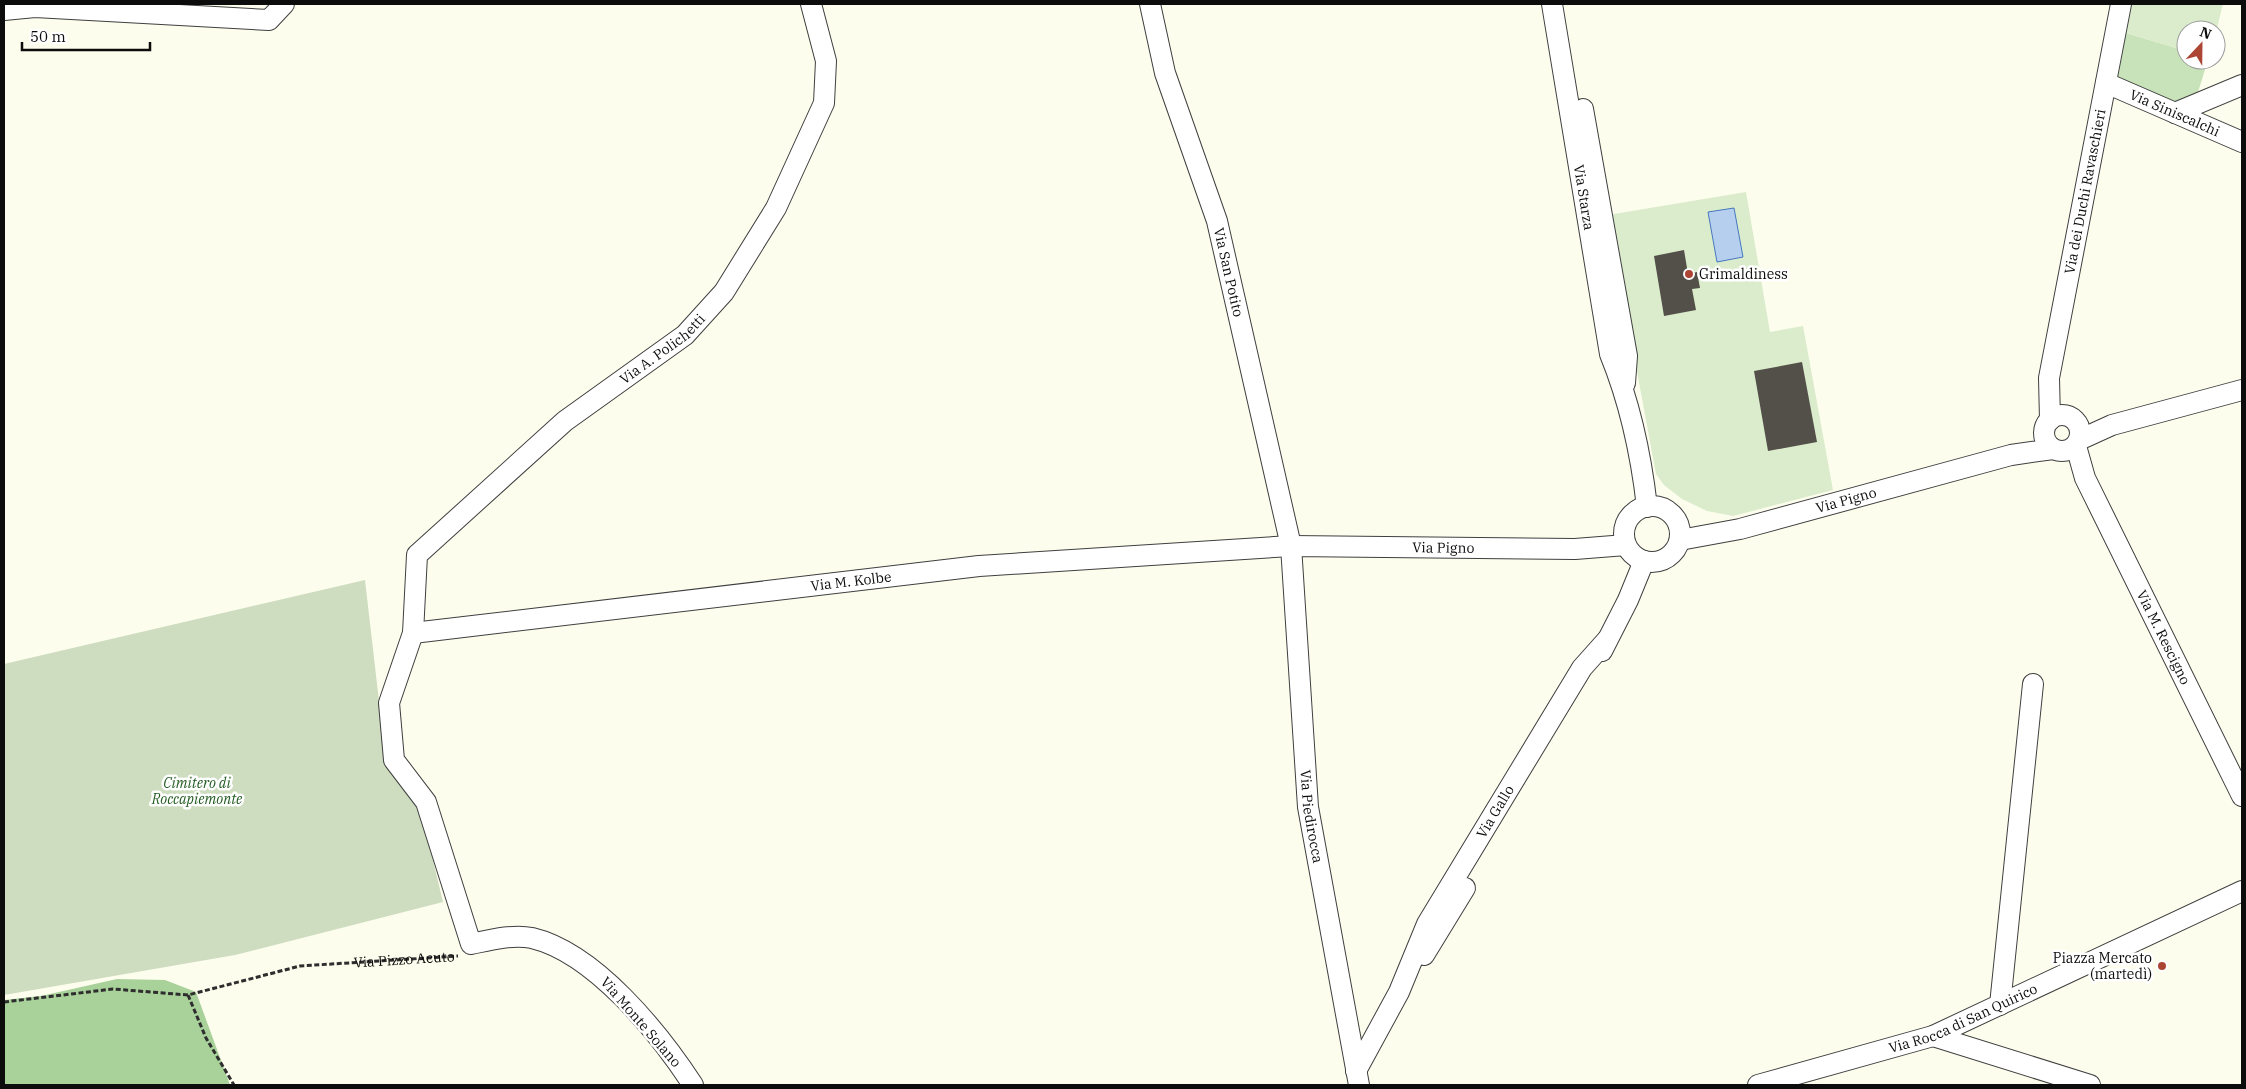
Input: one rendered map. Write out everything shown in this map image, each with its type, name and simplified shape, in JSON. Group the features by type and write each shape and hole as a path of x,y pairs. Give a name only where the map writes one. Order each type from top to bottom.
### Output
{"street":[{"path":"4,10 35,7 268,20 284,4"},
{"name":"Via A. Polichetti","path":"412,633 417,555 565,421 685,335 724,292 776,208 824,103 826,61 811,4"},
{"name":"Via San Potito","path":"1150,4 1165,73 1217,221 1291,546"},
{"name":"Via Starza","path":"1552,4 1610,354 1625,390 1643,469 1647,507"},
{"name":"Via Starza","path":"1565,4 1627,356 1625,390"},
{"name":"Via dei Duchi Ravaschieri","path":"2069,438 2046,441 2044,432 2048,423 2049,378 2121,4"},
{"name":"Via Siniscalchi","path":"2106,84 2242,142"},
{"path":"2175,112 2242,85"},
{"path":"2049,378 2069,438"},
{"name":"Via Pigno","path":"1680,540 1740,529 2242,390"},
{"path":"2048,423 2063,415 2069,438"},
{"name":"Via Pigno","path":"2011,455 2048,423"},
{"name":"Via M. Rescigno","path":"2069,438 2085,478 2242,796"},
{"path":"1647,507 1658,507 1668,511 1677,521 1680,530 1680,540 1671,556 1656,562 1644,561 1631,553 1626,545 1625,525 1630,517 1647,507"},
{"name":"Via Pigno","path":"1291,546 1576,549 1626,545"},
{"name":"Via M. Kolbe","path":"412,633 979,566 1291,546"},
{"name":"Via Piedirocca","path":"1291,546 1308,808 1358,1078"},
{"name":"Via Gallo","path":"1358,1078 1398,992 1444,925 1592,673 1628,600 1644,561"},
{"name":"Via Pizzo Acuto","path":"412,633 389,703 394,760 426,802 471,944"},
{"path":"2000,1005 2033,684"},
{"name":"Via Rocca di San Quirico","path":"1758,1085 1932,1036 2242,891"},
{"name":"Via Monte Solano","path":"471,944 499,938 531,938 574,956 593,969 625,1001 676,1059 693,1085"},
{"path":"1932,1036 2090,1085"}],"path":[{"name":"Via Pizzo Acuto","path":"4,1002 113,989 188,995 300,966 458,956 471,944"},
{"path":"188,995 206,1038 234,1085"}],"green space":[{"path":"2131,4 2223,4 2219,20 2176,20 2176,48 2126,33"},
{"path":"2126,33 2176,48 2176,70 2205,70 2194,105 2175,113 2116,88"},
{"path":"1746,192 1770,332 1803,326 1833,490 1733,516 1707,511 1682,499 1664,485 1656,474 1608,215"},
{"name":"Cimitero di Roccapiemonte","path":"365,580 386,762 420,806 443,902 235,955 4,995 4,664"},
{"path":"117,979 165,980 196,992 230,1085 4,1085 4,1000 41,996"}],"water":[{"path":"1734,208 1743,257 1717,262 1708,212"}],"building":[{"path":"1684,250 1688,274 1697,272 1700,288 1692,289 1696,310 1664,316 1654,256"},
{"path":"1802,362 1817,442 1768,451 1754,371"}],"place":[{"name":"Grimaldiness","path":"1689,274"},
{"name":"Piazza Mercato (martedì)","path":"2162,966"}]}
